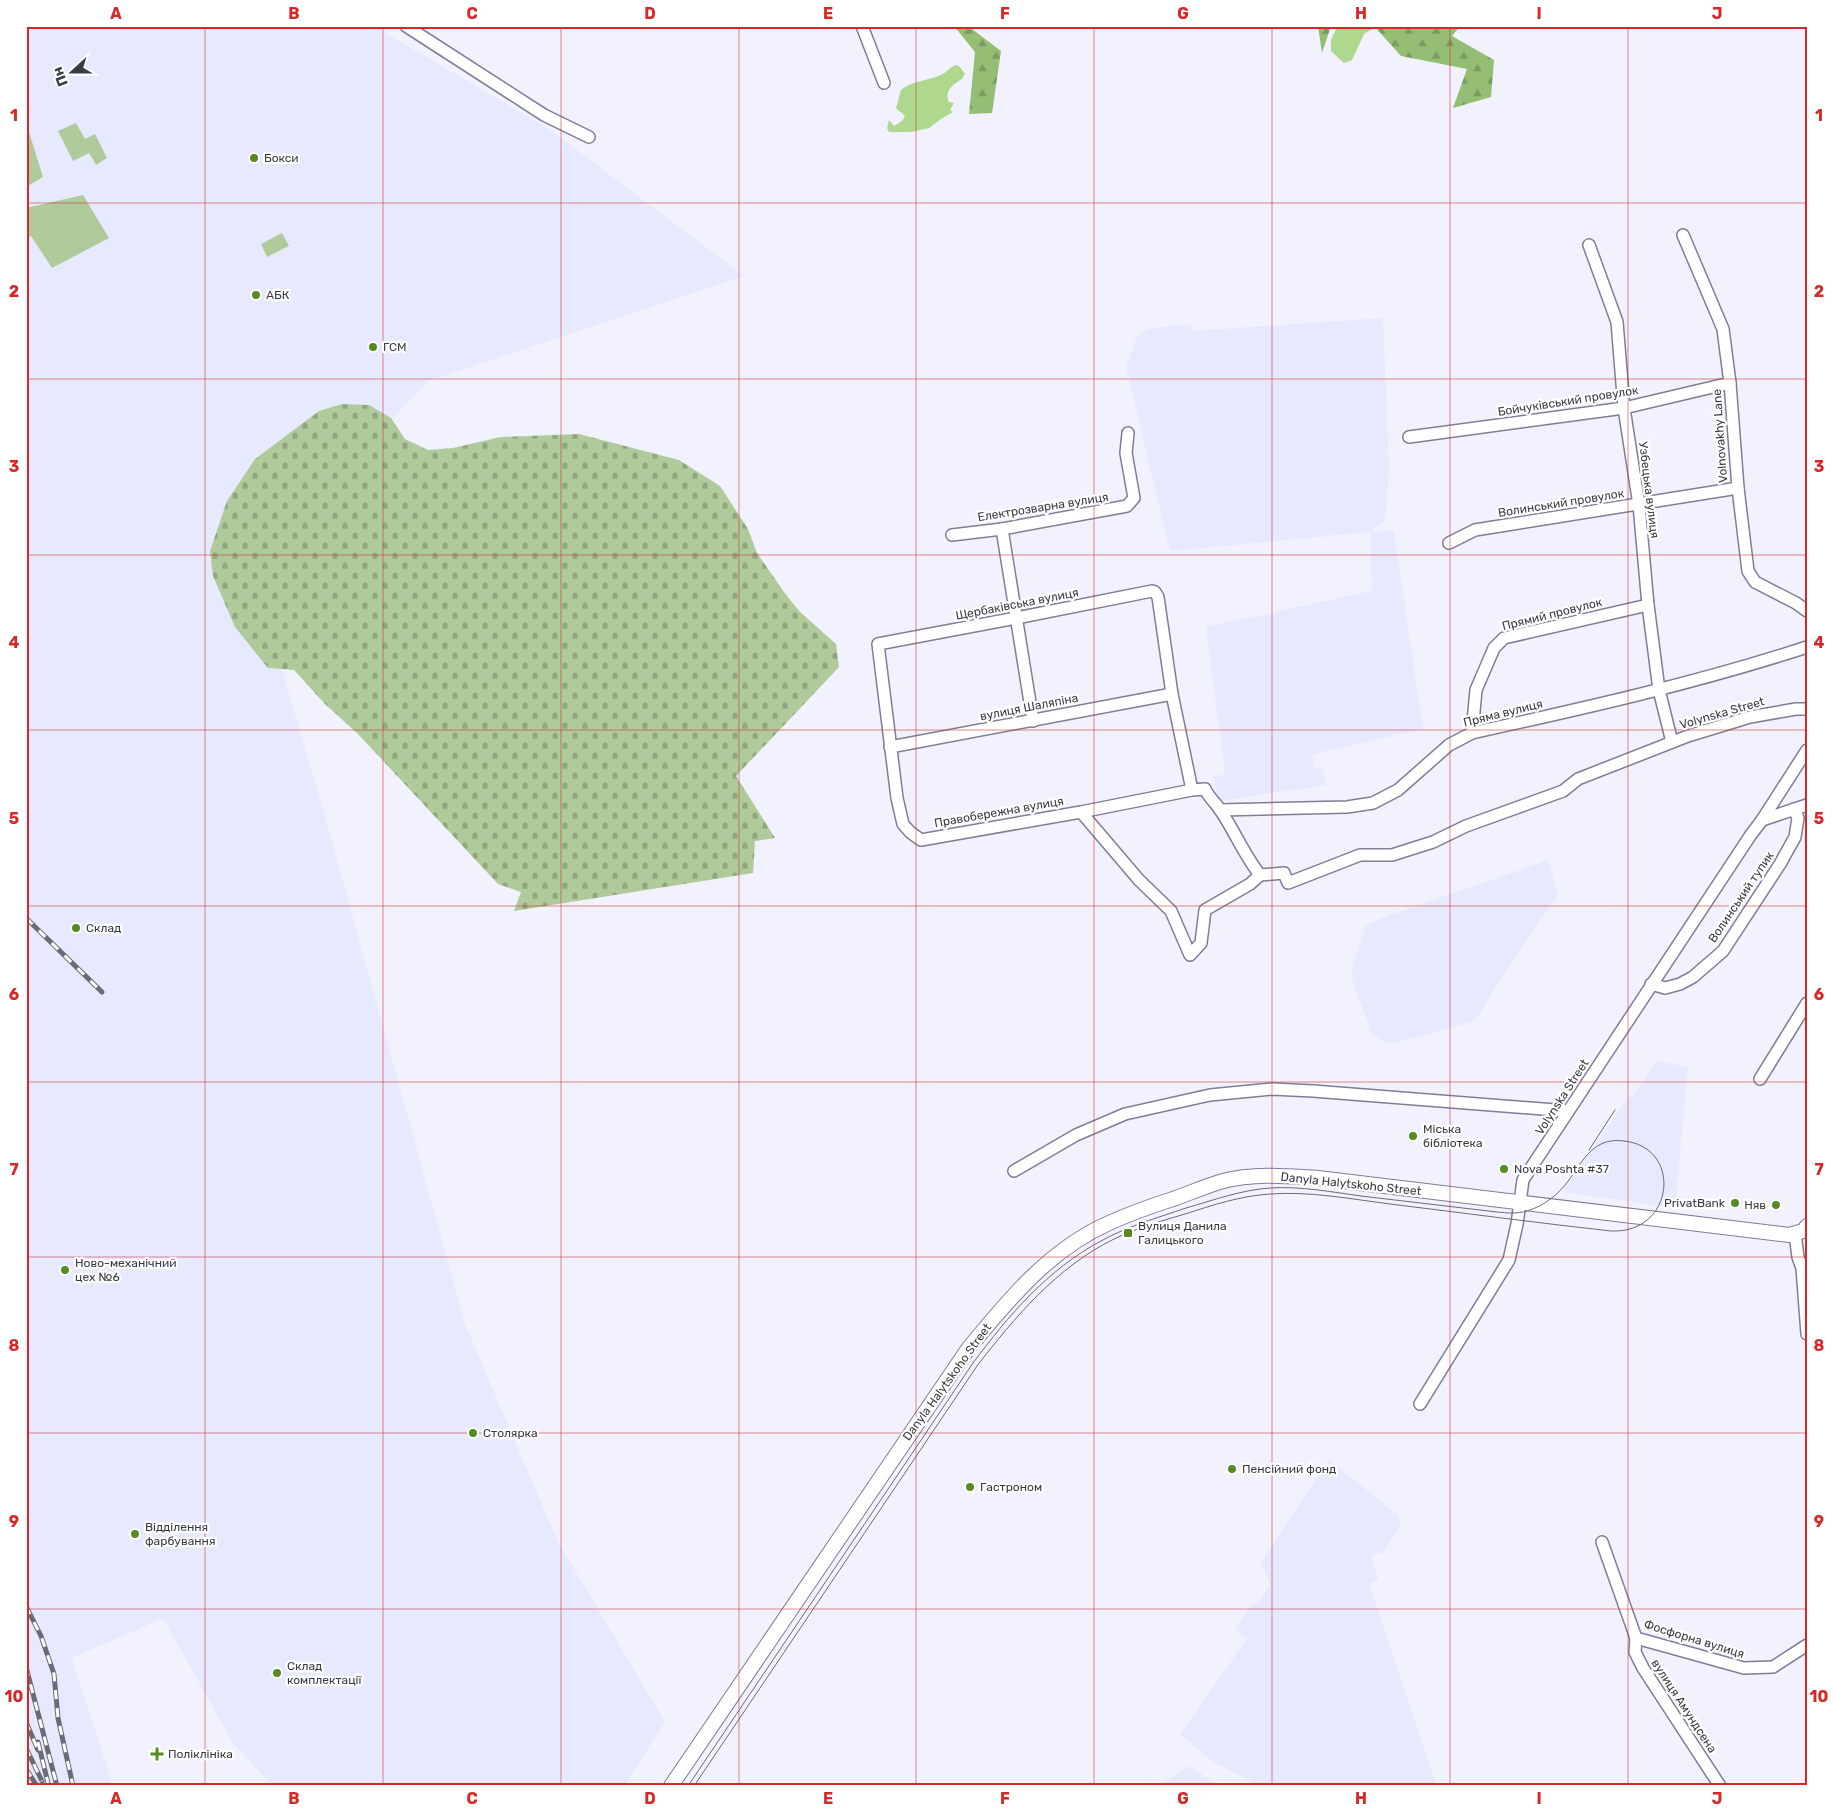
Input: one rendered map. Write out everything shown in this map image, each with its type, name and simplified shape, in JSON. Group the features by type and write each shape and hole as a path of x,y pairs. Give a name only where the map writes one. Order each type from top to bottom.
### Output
{"street":[{"path":"406,26 544,115 589,137"},
{"path":"862,26 884,83"},
{"name":"Volnovakhy Lane","path":"1682,235 1723,329 1748,571 1755,582 1796,603 1807,611"},
{"name":"Узбецька вулиця","path":"1589,245 1617,322 1624,408 1639,505 1648,604 1659,690 1672,742"},
{"name":"Бойчуківський провулок","path":"1409,437 1624,408 1730,383"},
{"name":"Електрозварна вулиця","path":"952,535 1002,529 1127,506 1134,498 1126,453 1128,433"},
{"name":"Волинський провулок","path":"1449,543 1475,530 1738,488"},
{"path":"1002,529 1033,721"},
{"name":"Щербаківська вулиця","path":"890,747 878,644 1152,591 1156,592 1158,597 1172,694"},
{"name":"Прямий провулок","path":"1472,733 1476,690 1498,642 1504,638 1648,604"},
{"name":"Пряма вулиця","path":"1220,810 1347,808 1372,803 1398,790 1449,745 1472,733 1659,690 1807,647"},
{"path":"1172,694 1192,790 1205,789 1210,799 1220,810 1251,864 1260,875"},
{"name":"вулиця Шаляпіна","path":"890,747 1172,694"},
{"name":"Volynska Street","path":"1260,875 1284,872 1288,883 1360,855 1392,856 1432,842 1466,826 1563,791 1578,779 1672,742 1750,717 1796,709 1807,709"},
{"name":"Правобережна вулиця","path":"890,747 897,798 903,824 910,832 922,840 1192,790"},
{"name":"Volynska Street","path":"1420,1404 1509,1260 1517,1224 1523,1180 1807,750"},
{"path":"1762,820 1807,804"},
{"name":"Волинський тупик","path":"1651,984 1664,988 1680,984 1693,977 1723,950 1780,864 1795,837 1798,818 1794,809"},
{"name":"Правобережна вулиця","path":"1081,812 1139,880 1171,911 1190,955 1201,943 1205,910 1250,884 1260,875"},
{"path":"1760,1079 1807,1003"},
{"path":"1014,1171 1076,1135 1126,1114 1210,1095 1272,1089 1568,1111"},
{"name":"Danyla Halytskoho Street","path":"671,1786 968,1349 1018,1290 1045,1265 1076,1241 1108,1223 1224,1181 1252,1176 1318,1178 1789,1236 1801,1230"},
{"name":"Danyla Halytskoho Street","path":"1801,1230 1798,1256 1802,1268 1807,1334"},
{"name":"Фосфорна вулиця","path":"1602,1542 1636,1638 1744,1668 1773,1667 1807,1645"},
{"name":"вулиця Амундсена","path":"1636,1638 1635,1652 1643,1668 1720,1786"}],"shaded area":[{"path":"26,26 374,26 552,131 744,276 430,380 299,512 276,650 323,809 465,1324 557,1540 665,1722 624,1786 273,1786 233,1743 163,1618 72,1658 113,1786 26,1786"},
{"path":"1371,26 1372,29 1364,34 1352,60 1344,63 1331,51 1331,40 1337,27"},
{"path":"956,65 965,74 948,94 949,102 954,103 950,110 953,112 929,128 911,132 889,132 887,128 889,120 894,126 902,121 905,116 896,108 901,90 911,84 943,74"},
{"path":"1383,318 1389,469 1385,520 1370,532 1170,551 1126,367 1137,336 1148,329 1191,324 1191,331"},
{"path":"1394,531 1423,729 1312,754 1314,768 1322,767 1327,785 1218,801 1214,777 1225,774 1206,627 1372,591 1370,532"},
{"path":"1548,860 1558,895 1509,966 1475,1021 1394,1043 1383,1042 1372,1034 1352,979 1352,968 1366,925"},
{"path":"1657,1061 1688,1067 1675,1208 1563,1192 1628,1098 1635,1093"},
{"path":"1329,1460 1398,1515 1401,1525 1383,1552 1371,1556 1379,1580 1369,1584 1437,1786 1260,1786 1213,1762 1180,1734 1247,1639 1235,1630 1251,1605 1257,1604 1270,1584 1261,1562"},
{"path":"1189,1766 1219,1786 1159,1786"}],"green space":[{"path":"954,26 968,26 1001,51 992,113 969,114 975,52"},
{"path":"1318,26 1331,26 1322,53"},
{"path":"1374,26 1460,26 1452,36 1494,60 1491,97 1453,108 1467,69 1401,56"},
{"path":"76,123 85,139 95,134 107,158 96,165 89,153 73,161 58,131"},
{"path":"29,132 43,177 26,187 26,133"},
{"path":"83,195 109,238 52,268 31,236 26,238 26,208"},
{"path":"282,233 289,246 267,257 261,244"},
{"path":"342,404 369,405 391,418 405,439 428,450 453,448 501,437 579,434 679,460 720,486 748,529 757,553 784,592 799,611 836,644 839,667 736,776 775,838 755,841 753,873 514,911 521,892 498,884 358,734 325,704 294,670 268,668 235,627 213,576 210,551 227,501 255,459 319,411"}],"tram line":[{"path":"1589,1150 1615,1110"},
{"path":"688,1786 973,1363 1000,1328 1030,1295 1082,1252 1111,1236 1143,1223 1186,1208 1249,1191 1270,1188 1304,1189 1516,1213 1533,1209 1551,1199 1565,1185 1585,1157 1597,1146 1605,1142 1624,1141 1643,1147 1656,1158 1663,1173 1664,1189 1659,1205 1648,1219 1632,1228 1611,1231 1330,1196 1285,1193 1248,1197 1216,1204 1140,1228 1093,1250 1038,1295 1006,1329 977,1366 694,1786"}],"railway":[{"path":"26,918 102,992"},
{"path":"26,1606 41,1636 54,1674 58,1718 73,1786"},
{"path":"26,1667 57,1786"},
{"path":"26,1722 38,1750"},
{"path":"38,1742 48,1783"},
{"path":"26,1748 42,1781"},
{"path":"26,1769 37,1786"}],"place":[{"name":"Бокси","path":"254,158"},
{"name":"АБК","path":"256,295"},
{"name":"ГСМ","path":"373,347"},
{"name":"Склад","path":"76,928"},
{"name":"Міська бібліотека","path":"1413,1136"},
{"name":"Nova Poshta #37","path":"1504,1169"},
{"name":"PrivatBank","path":"1735,1203"},
{"name":"Няв","path":"1776,1205"},
{"name":"Вулиця Данила Галицького","path":"1128,1233"},
{"name":"Ново-механічний цех №6","path":"65,1270"},
{"name":"Столярка","path":"473,1433"},
{"name":"Пенсійний фонд","path":"1232,1469"},
{"name":"Гастроном","path":"970,1487"},
{"name":"Відділення фарбування","path":"135,1534"},
{"name":"Склад комплектації","path":"277,1673"},
{"name":"Поліклініка","path":"157,1754"}]}
